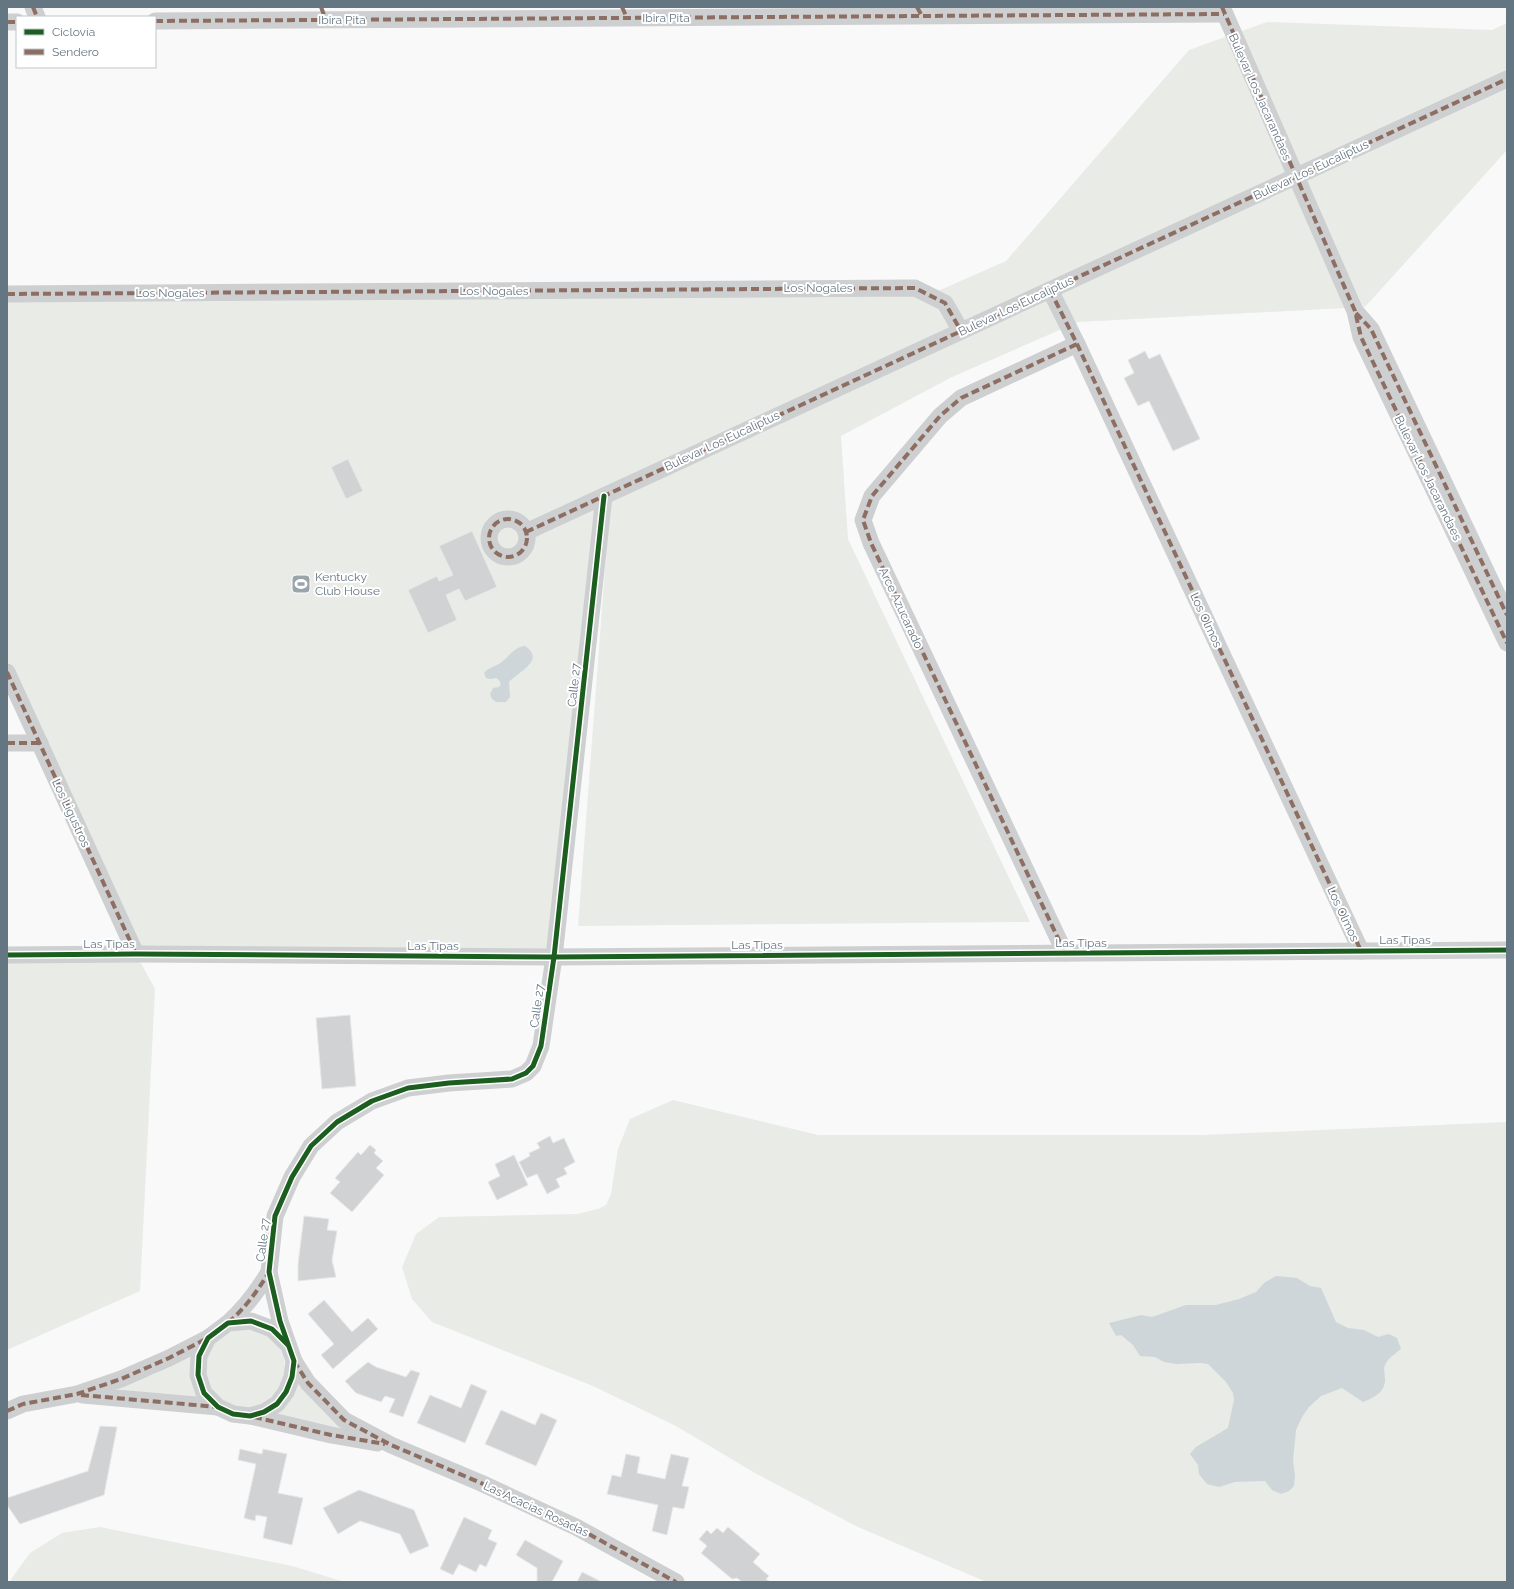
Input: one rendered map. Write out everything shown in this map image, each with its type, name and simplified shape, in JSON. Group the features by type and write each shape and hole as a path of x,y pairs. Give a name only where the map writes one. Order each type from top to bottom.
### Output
{"street":[{"path":"32,7 36,16"},
{"name":"Ibira Pita","path":"156,21 323,13 920,12 1221,9"},
{"name":"Bulevar Los Jacarandaes","path":"1221,9 1355,311 1361,337 1507,643"},
{"name":"Bulevar Los Eucaliptus","path":"526,532 1507,79"},
{"name":"Los Nogales","path":"7,294 915,288 945,303 962,331"},
{"name":"Los Olmos","path":"1050,290 1077,344 1361,951"},
{"name":"Bulevar Los Jacarandaes","path":"1355,311 1371,329 1507,614"},
{"name":"Arce Azucarado","path":"1065,953 871,543 863,520 872,496 940,416 961,398 1077,344"},
{"name":"Calle 27","path":"291,1353 280,1322 269,1272 276,1216 292,1177 311,1146 337,1122 372,1101 408,1088 449,1083 512,1079 526,1073 534,1066 541,1046 554,957 604,496"},
{"name":"Los Ligustros","path":"7,672 136,954"},
{"path":"7,743 40,743"},
{"name":"Las Tipas","path":"7,955 136,954 554,957 1507,950"},
{"name":"Calle 27","path":"228,1323 244,1308 258,1291 269,1272"},
{"path":"7,1411 23,1404 77,1394 142,1370 170,1358 208,1338 228,1323 251,1321 272,1329 291,1353 292,1377 286,1392 277,1404 264,1412 250,1416 233,1414 218,1408 77,1394"},
{"path":"208,1338 199,1356 198,1375 204,1394 218,1408"},
{"name":"Las Acacias Rosadas","path":"291,1353 308,1383 344,1420 391,1445 481,1483 576,1527 676,1582"},
{"name":"Las Acacias Rosadas","path":"250,1416 332,1435 391,1445"}],"shaded area":[{"path":"1267,22 1492,30 1507,23 1507,150 1365,307 1078,322 952,377 841,436 848,539 1030,922 578,926 610,503 554,957 136,954 155,989 140,1291 7,1350 7,955 135,954 7,672 7,294 929,295 1006,261 1189,50"},
{"path":"525,646 531,651 533,656 532,661 509,682 510,697 506,702 496,702 492,699 490,694 493,688 499,687 501,684 496,678 486,678 484,673 488,669 503,661 519,647"},
{"path":"673,1100 818,1135 1203,1135 1507,1122 1507,1582 987,1582 858,1527 755,1473 676,1426 593,1386 432,1322 412,1299 402,1267 416,1234 439,1217 577,1214 598,1209 606,1205 611,1194 618,1149 630,1119"},
{"path":"1276,1276 1297,1278 1310,1286 1321,1288 1336,1322 1348,1328 1364,1330 1378,1337 1389,1334 1397,1338 1401,1349 1386,1363 1384,1368 1384,1387 1371,1399 1363,1402 1342,1388 1321,1396 1309,1407 1296,1430 1293,1461 1295,1475 1294,1486 1289,1491 1281,1494 1272,1490 1265,1481 1235,1482 1219,1487 1207,1484 1199,1474 1198,1465 1190,1454 1196,1447 1228,1428 1234,1400 1233,1393 1226,1382 1208,1364 1176,1364 1164,1362 1155,1357 1140,1356 1133,1345 1121,1335 1116,1336 1109,1323 1141,1315 1152,1317 1186,1305 1216,1305 1239,1299 1256,1292 1264,1283"},
{"path":"245,1328 260,1331 273,1340 282,1353 285,1368 282,1383 273,1396 260,1405 245,1408 230,1405 217,1396 208,1383 205,1368 208,1353 217,1340 230,1331"},
{"path":"191,1355 202,1399 115,1389 154,1374"},
{"path":"300,1378 352,1432 275,1415"},
{"path":"100,1527 292,1566 345,1582 9,1582 30,1553 62,1533"}],"building":[{"path":"1145,351 1149,359 1160,354 1200,439 1173,451 1149,401 1138,406 1124,378 1134,373 1128,360"},
{"path":"348,459 363,491 346,499 331,467"},
{"path":"472,531 497,587 465,601 459,589 446,595 457,620 428,633 408,590 437,576 439,581 453,575 439,546"},
{"path":"350,1015 356,1086 322,1089 316,1018"},
{"path":"550,1136 553,1143 564,1138 575,1162 564,1168 567,1174 556,1179 560,1187 547,1194 537,1174 527,1178 519,1162 530,1156 529,1153 540,1148 537,1143"},
{"path":"370,1145 376,1150 374,1153 383,1161 376,1168 384,1175 352,1212 330,1193 340,1182 335,1178 358,1152 361,1155"},
{"path":"514,1155 528,1185 497,1200 488,1182 500,1176 495,1164"},
{"path":"304,1216 329,1219 327,1230 337,1231 332,1260 336,1277 298,1281 298,1264"},
{"path":"324,1300 352,1332 368,1318 378,1329 333,1369 321,1355 334,1344 308,1314"},
{"path":"368,1362 376,1367 406,1377 411,1370 420,1373 403,1417 389,1412 395,1399 385,1396 381,1402 356,1393 345,1381"},
{"path":"471,1384 487,1391 465,1443 417,1423 430,1395 461,1408"},
{"path":"501,1410 535,1425 541,1413 557,1420 536,1466 485,1444"},
{"path":"100,1426 117,1427 104,1495 20,1524 7,1505 7,1498 88,1471"},
{"path":"240,1449 262,1454 263,1449 287,1454 278,1493 303,1498 292,1545 263,1538 267,1517 256,1515 255,1521 244,1518 256,1464 238,1460"},
{"path":"626,1454 640,1457 637,1473 665,1479 671,1454 689,1458 682,1486 689,1487 684,1509 673,1507 667,1535 652,1531 658,1505 607,1494 612,1475 621,1477"},
{"path":"359,1490 414,1510 429,1546 410,1554 400,1534 360,1521 338,1534 323,1508"},
{"path":"464,1517 492,1530 488,1539 497,1543 486,1567 480,1564 476,1572 459,1564 453,1575 440,1569"},
{"path":"728,1527 760,1554 753,1562 769,1576 766,1579 770,1582 742,1582 737,1578 732,1579 701,1553 707,1546 699,1539 707,1530 711,1534 717,1528 723,1533"},
{"path":"525,1540 563,1561 552,1582 537,1582 537,1568 516,1555"},
{"path":"582,1572 602,1582 577,1582"}],"marked path":[{"path":"33,7 37,16"},
{"path":"321,7 326,20"},
{"path":"622,7 627,18"},
{"path":"917,7 922,16"},
{"path":"1222,7 1355,311 1361,337 1507,643"},
{"path":"156,21 1224,14"},
{"path":"7,22 16,22"},
{"path":"526,532 1507,79"},
{"path":"7,294 915,288 945,303 961,331"},
{"path":"1050,290 1077,344 1361,951"},
{"path":"1356,313 1371,329 1507,615"},
{"path":"1065,953 871,543 863,520 872,496 940,416 961,398 1077,344"},
{"path":"504,519 512,519 519,522 524,527 527,538 524,549 519,554 512,557 504,557 497,554 492,549 489,542 489,534 492,527 497,522 504,519"},
{"path":"7,672 136,954"},
{"path":"7,743 40,743"},
{"path":"228,1323 240,1312 269,1272"},
{"path":"7,1411 23,1404 77,1394 121,1379 169,1358 206,1339"},
{"path":"294,1361 308,1383 344,1420 391,1445 481,1483 576,1527 676,1582"},
{"path":"81,1395 218,1407"},
{"path":"254,1417 331,1435 385,1444"}],"cycle path":[{"path":"288,1345 272,1329 251,1321 228,1323 208,1338 199,1356 198,1375 204,1393 218,1407 233,1414 250,1416 264,1412 277,1404 286,1392 292,1377 294,1361 280,1321 269,1272 275,1216 292,1177 311,1146 337,1122 372,1101 408,1088 449,1083 512,1079 526,1073 533,1066 541,1046 554,957 604,496"},
{"path":"7,955 136,954 554,957 1507,950"}],"place":[{"name":"Kentucky Club House","path":"301,584"}]}
